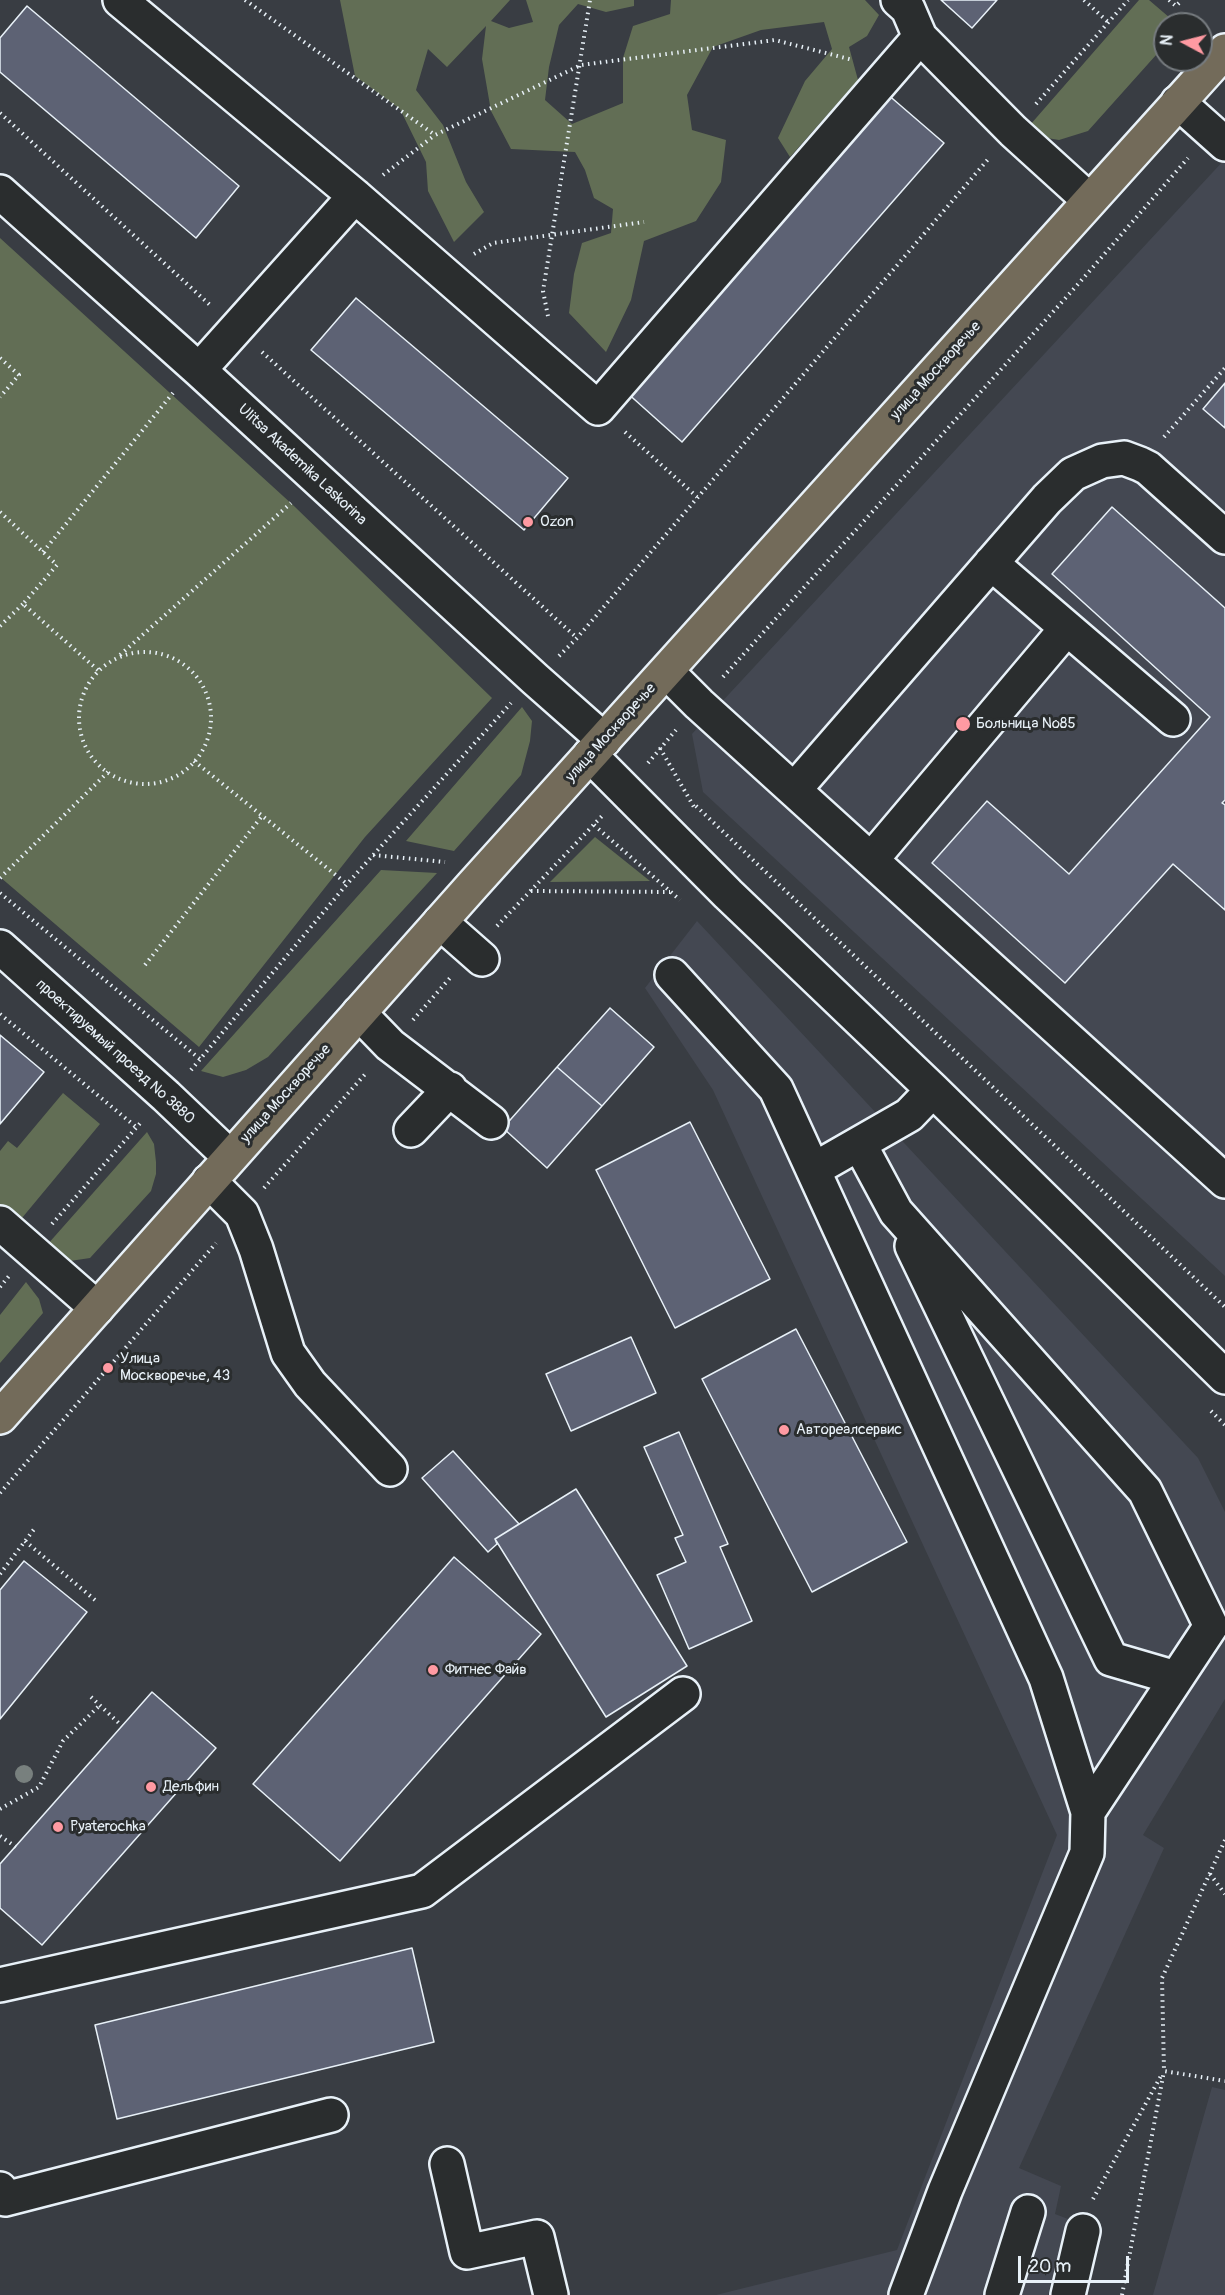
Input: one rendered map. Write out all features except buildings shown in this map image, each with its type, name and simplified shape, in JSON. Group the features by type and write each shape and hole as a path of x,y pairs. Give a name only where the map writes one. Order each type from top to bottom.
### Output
{"main road":[{"name":"улица Москворечье","path":"0,1417 440,922 1225,51"}],"street":[{"path":"120,0 355,196 598,408 920,37"},
{"path":"898,0 908,9 920,37 1013,131 1089,200"},
{"path":"1178,102 1218,138"},
{"name":"Ulitsa Akademika Laskorina","path":"0,192 199,370 535,679 597,747 626,789 728,894 933,1090 1225,1377"},
{"path":"199,370 355,196"},
{"path":"794,790 1047,499 1073,474 1102,461 1124,458 1140,464 1148,468 1225,537"},
{"path":"991,563 1173,719"},
{"path":"871,860 1067,628"},
{"path":"667,672 699,704 1225,1181"},
{"path":"440,922 478,955"},
{"name":"проектируемый проезд № 3880","path":"0,947 166,1096 230,1157"},
{"path":"672,975 776,1089 1046,1678 1088,1812 1087,1853 945,2191 906,2295"},
{"path":"359,1013 390,1045 491,1122"},
{"path":"411,1130 450,1089"},
{"path":"813,1170 909,1115 933,1090"},
{"path":"860,1145 896,1212 1111,1659 1176,1678"},
{"path":"209,1181 242,1214 256,1249 288,1353 310,1384 390,1469"},
{"path":"896,1212 1145,1491 1211,1626 1088,1812"},
{"path":"0,1223 97,1308"},
{"path":"0,1985 422,1891 682,1694"},
{"path":"0,2188 5,2199 331,2115"},
{"path":"447,2164 467,2252 537,2237 551,2295"},
{"path":"1002,2295 1028,2212"},
{"path":"1068,2295 1083,2231"}],"path":[{"path":"245,0 435,135"},
{"path":"549,322 543,291 590,0"},
{"path":"1084,0 1108,22"},
{"path":"0,1287 30,1248 136,1128 201,1060 347,884 535,679 578,638 1128,0"},
{"path":"1169,0 1176,6 1182,0"},
{"path":"355,196 435,135 581,65 775,40 891,70"},
{"path":"0,112 578,638"},
{"path":"0,1492 390,1045 478,955 531,891 626,789 699,704 1080,282 1218,138"},
{"path":"441,271 493,243 644,222"},
{"path":"0,358 19,375 0,397"},
{"path":"1140,464 1225,368"},
{"path":"43,552 174,392"},
{"path":"598,408 698,497"},
{"path":"117,658 137,652 159,653 179,660 196,675 207,693 211,715 209,737 194,762 183,772 163,782 141,784 120,779 102,767 88,750 81,730 80,708 86,688 99,670 117,658 296,499"},
{"path":"0,512 57,565 0,626"},
{"path":"23,604 99,670"},
{"path":"194,762 347,884"},
{"path":"0,878 108,772"},
{"path":"693,804 1225,1306"},
{"path":"145,965 262,816"},
{"path":"373,855 445,862"},
{"path":"531,891 788,894"},
{"path":"0,893 201,1060"},
{"path":"0,1014 136,1128"},
{"path":"0,1574 35,1528"},
{"path":"25,1541 94,1600"},
{"path":"91,1697 122,1726"},
{"path":"0,1809 39,1787 63,1741 100,1706"},
{"path":"0,1836 16,1847"},
{"path":"1122,2295 1164,2071 1162,1978 1225,1840"},
{"path":"1210,1874 1225,1894"},
{"path":"1164,2071 1225,2081"},
{"path":"1093,2200 1164,2071"}],"shaded area":[{"name":"Больница №85","path":"1225,159 1225,1276 703,792 692,734"},
{"path":"697,921 1198,1458 1225,1512 1225,1699 1143,1835 1164,1848 1019,2168 1061,2186 1055,2214 1068,2219 1048,2295 716,2295 897,2250 1057,1835 713,1090 645,988"},
{"path":"1212,2087 1225,2090 1225,2295 1153,2295"}],"green space":[{"path":"340,0 510,0 491,21 509,28 533,22 526,0 634,0 634,6 606,12 578,4 559,25 549,67 545,100 572,124 623,103 623,58 633,26 670,14 671,0 865,0 879,15 867,36 849,47 858,80 790,157 778,138 805,81 832,49 824,22 761,30 713,47 687,95 692,130 726,140 721,182 696,221 644,241 631,300 606,352 569,313 574,274 582,243 611,233 613,209 594,198 585,170 575,152 511,149 491,111 482,59 486,26 447,67 428,49 416,90 443,125 466,182 484,212 454,242 428,191 426,162 400,109 355,76"},
{"path":"1139,0 1149,0 1163,12 1153,12 1153,58 1088,131 1059,140 1041,137 1030,125"},
{"path":"0,238 294,506 492,698 365,837 199,1047 0,877"},
{"path":"522,707 532,721 530,741 521,775 454,851 406,841"},
{"path":"595,837 650,881 550,882"},
{"path":"381,870 437,873 268,1057 246,1070 223,1077 201,1071"},
{"path":"63,1093 100,1124 17,1224 0,1209 0,1151 8,1141 17,1148"},
{"path":"147,1132 154,1144 156,1162 156,1174 151,1191 90,1258 70,1261 57,1254 47,1245"},
{"path":"26,1282 39,1299 43,1313 0,1363 0,1315"}],"place":[{"name":"Ozon","path":"528,522"},
{"name":"Больница №85","path":"963,724"},
{"name":"Улица Москворечье, 43","path":"108,1368"},
{"name":"Автореалсервис","path":"784,1430"},
{"name":"Фитнес Файв","path":"433,1670"},
{"name":"Дельфин","path":"151,1787"},
{"name":"Pyaterochka","path":"58,1827"}]}
